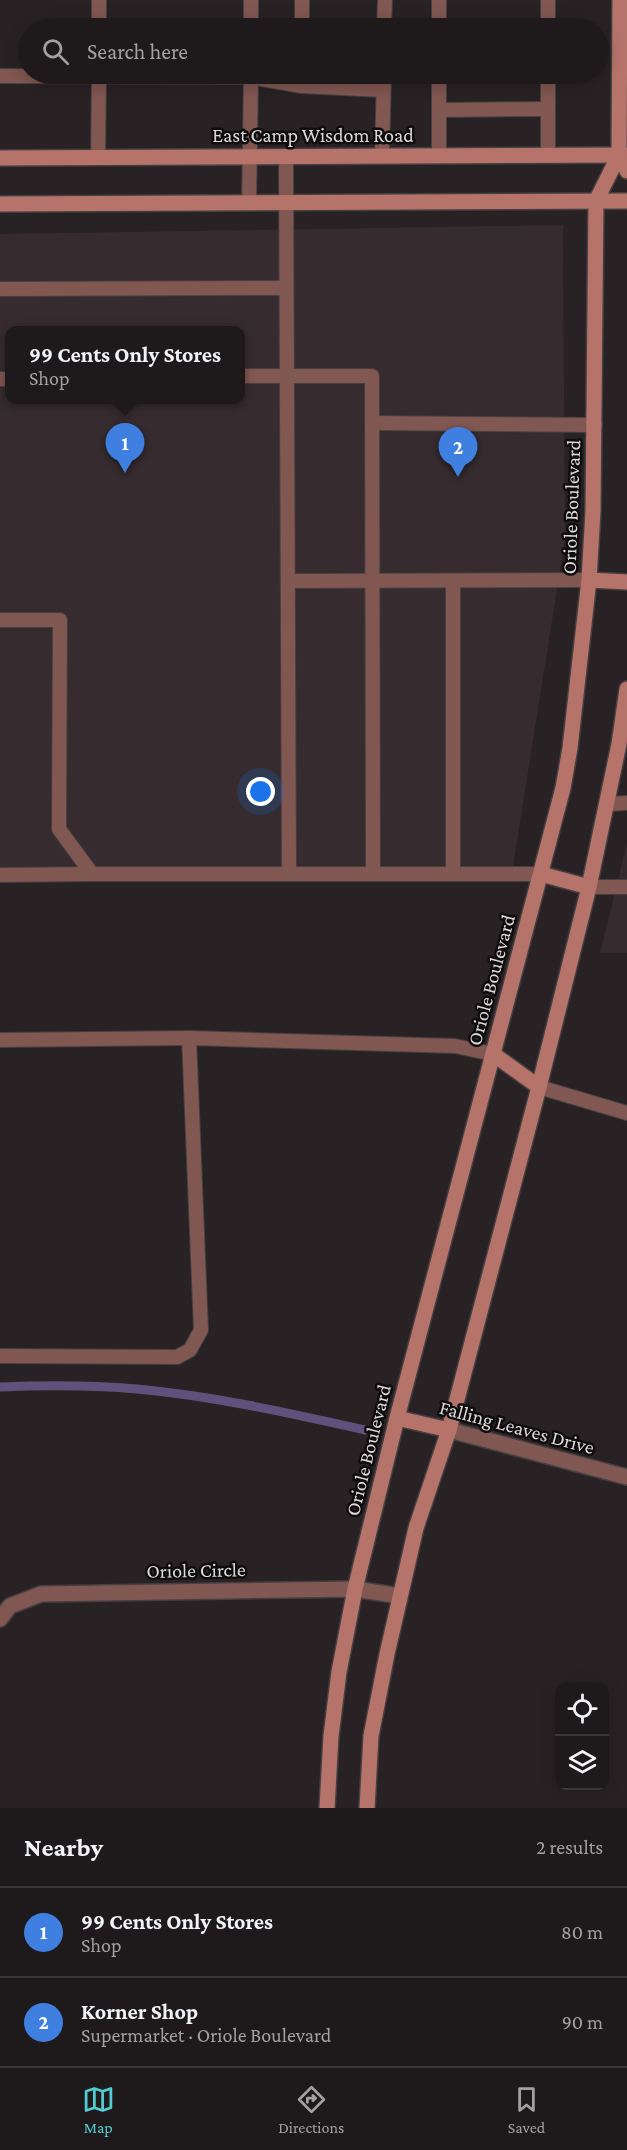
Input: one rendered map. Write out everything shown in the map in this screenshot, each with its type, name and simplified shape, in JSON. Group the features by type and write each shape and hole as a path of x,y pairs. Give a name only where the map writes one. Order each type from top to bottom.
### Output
{"street":[{"name":"Oriole Boulevard","path":"620,0 623,154 627,171"},
{"name":"Oriole Boulevard","path":"327,1808 331,1736 339,1672 355,1588 397,1418 563,788 570,748 589,580 593,512 596,201 623,154"},
{"name":"East Camp Wisdom Road","path":"0,158 623,154"},
{"path":"0,204 627,201"},
{"path":"589,580 627,582"},
{"path":"367,1808 371,1736 400,1596 416,1528 449,1430 539,1088 623,744 627,688"},
{"path":"541,874 589,887"},
{"path":"493,1054 539,1088"},
{"name":"Falling Leaves Drive","path":"397,1418 627,1477"},
{"name":"Oriole Circle","path":"0,1619 10,1606 41,1594 355,1588 400,1596"}],"lane":[{"path":"99,0 99,18"},
{"path":"251,0 251,18"},
{"path":"302,0 302,18"},
{"path":"384,18 385,0"},
{"path":"439,0 439,18"},
{"path":"548,0 548,18"},
{"path":"0,76 18,76"},
{"path":"99,84 99,157"},
{"path":"249,202 251,84"},
{"path":"334,84 383,90"},
{"path":"382,156 383,84"},
{"path":"439,84 439,155"},
{"path":"548,84 548,155"},
{"path":"439,110 548,109"},
{"path":"286,156 290,874"},
{"path":"0,289 286,288"},
{"path":"245,376 372,376 373,873"},
{"path":"372,423 595,424"},
{"path":"288,581 589,580"},
{"path":"453,581 453,873"},
{"path":"0,620 60,620 59,829 92,874"},
{"path":"607,804 627,803"},
{"path":"0,875 541,874"},
{"path":"589,887 627,887"},
{"path":"0,1356 177,1358 189,1350 201,1330 189,1038"},
{"path":"0,1040 189,1038 455,1046 493,1054"},
{"path":"539,1088 627,1113"}],"shaded area":[{"path":"563,225 565,539 511,879 0,881 0,234"},
{"path":"627,843 627,953 600,953 610,913"}],"waterway":[{"path":"0,1387 86,1386 166,1392 251,1406 365,1430"}],"place":[{"name":"99 Cents Only Stores","path":"125,473"},
{"name":"Korner Shop","path":"458,477"}]}
